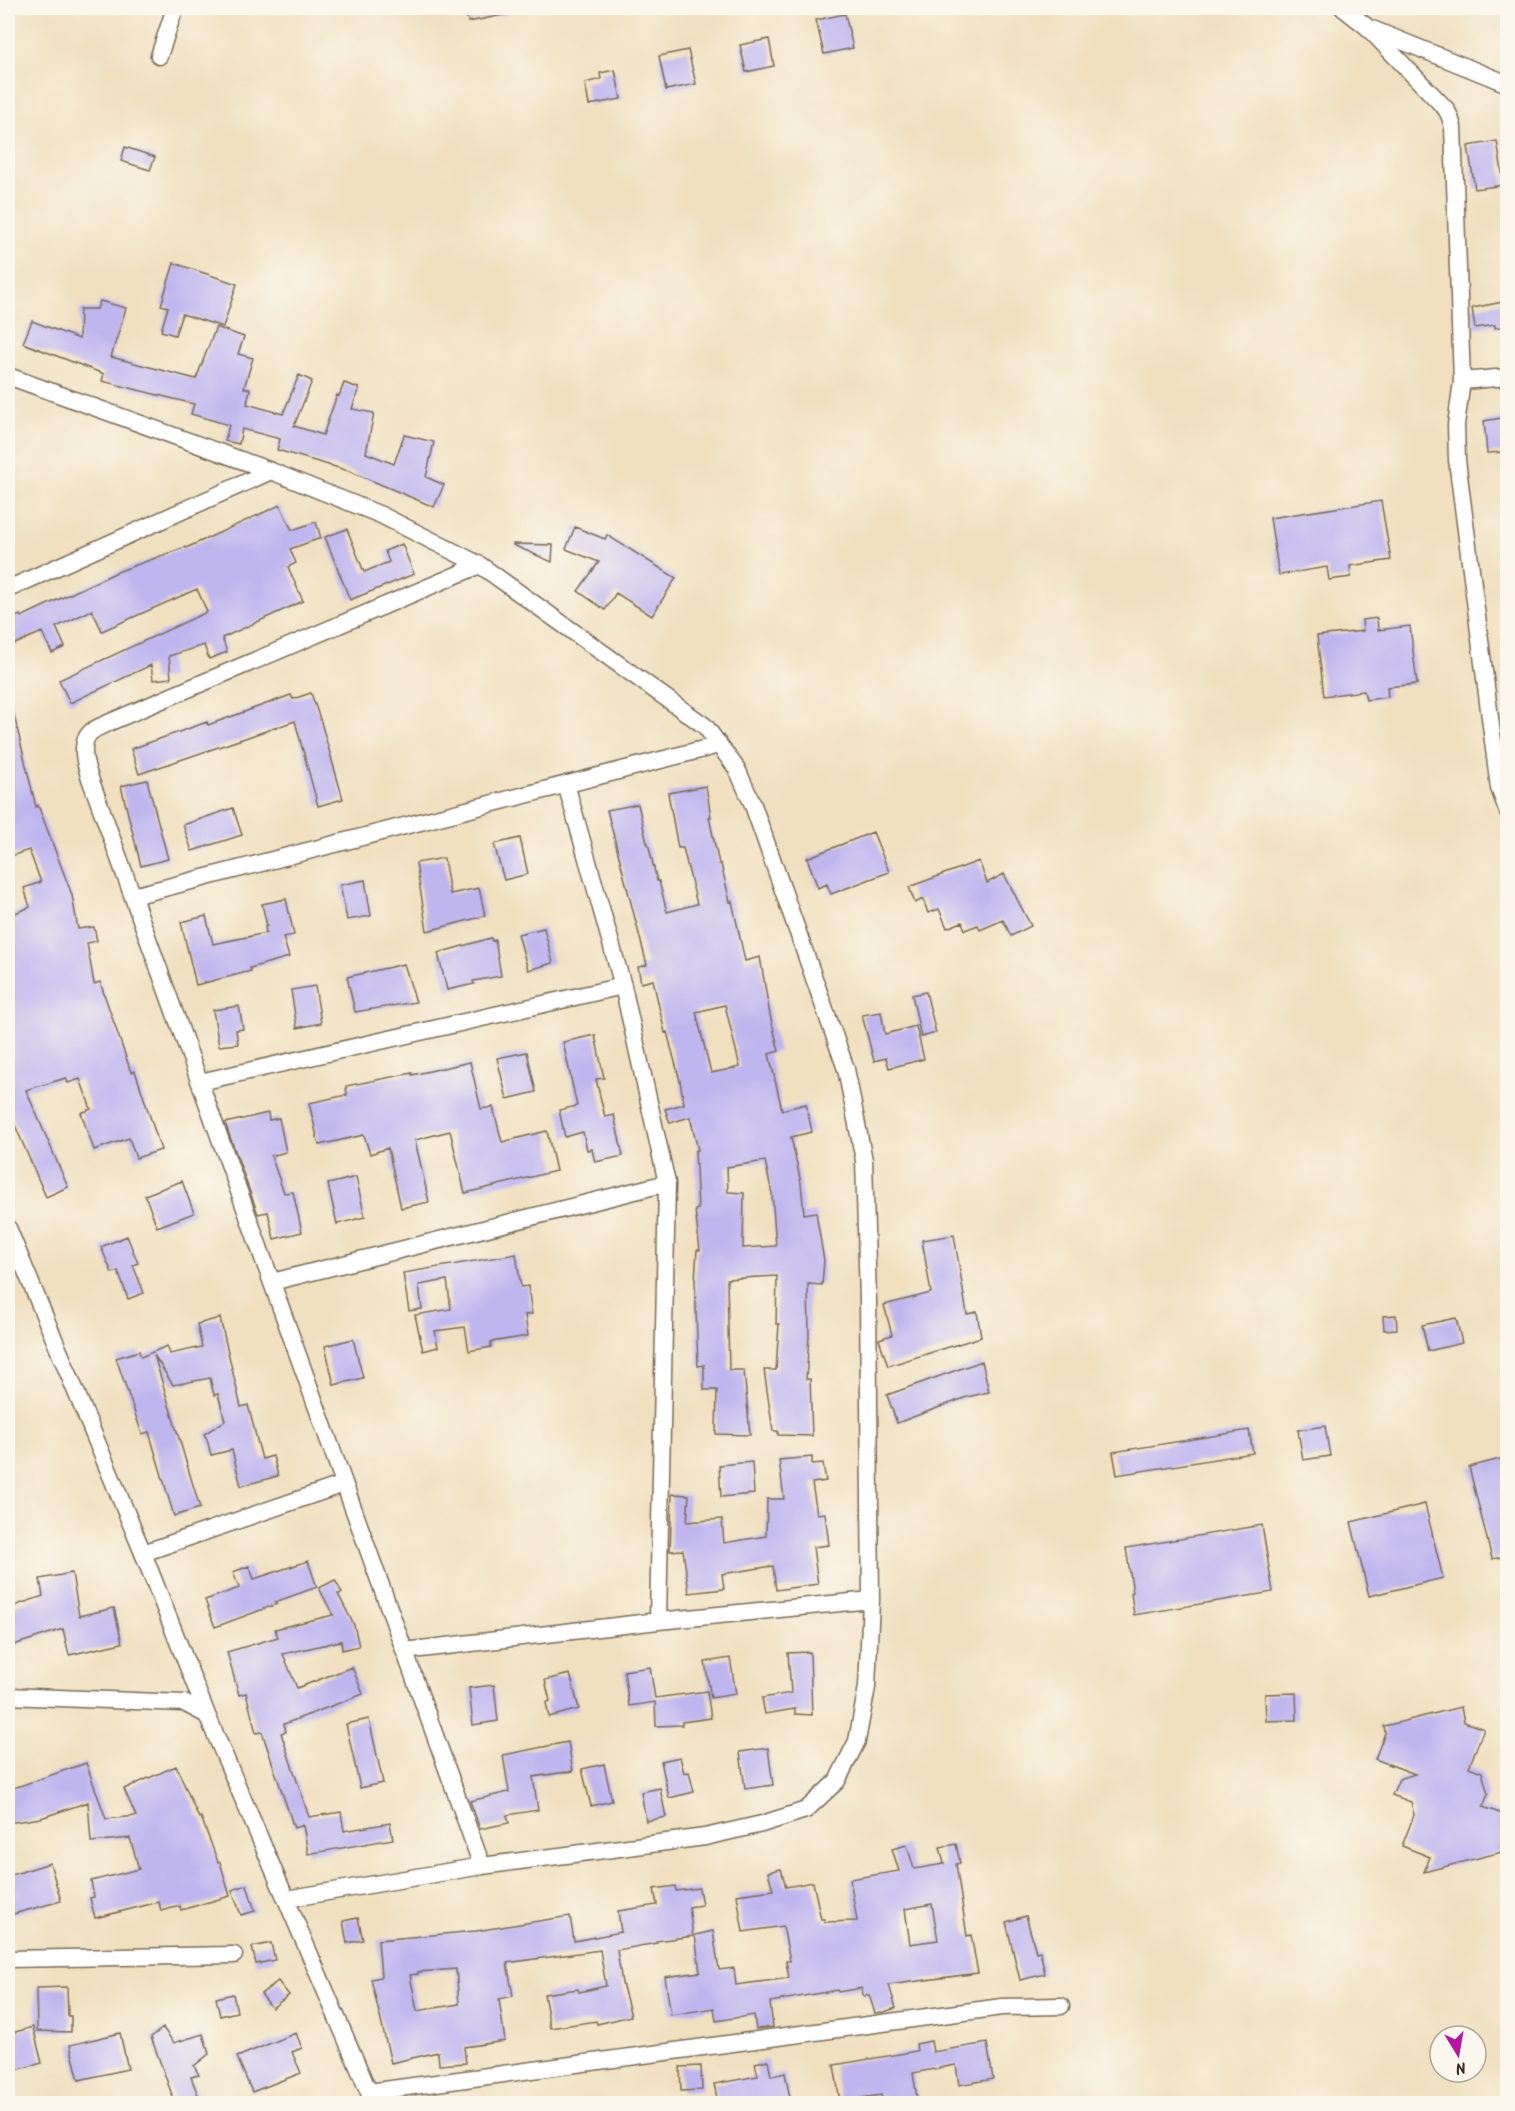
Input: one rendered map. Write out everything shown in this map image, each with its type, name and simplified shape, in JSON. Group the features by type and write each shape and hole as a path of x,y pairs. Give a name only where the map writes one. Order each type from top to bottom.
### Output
{"street":[{"path":"159,56 175,8"},
{"path":"1343,8 1366,26 1446,109 1453,128 1462,381 1456,425 1457,460 1499,788 1508,812"},
{"path":"1366,26 1508,84"},
{"path":"8,376 271,471 381,515 480,566 705,726 737,769 753,805 843,1059 864,1160 871,1600 867,1687 857,1741 837,1781 807,1810 762,1824 705,1836 482,1866 286,1899"},
{"path":"1462,381 1508,377"},
{"path":"8,589 271,471"},
{"path":"480,566 108,723 89,733 83,746 86,765 482,1866"},
{"path":"133,896 719,745"},
{"path":"566,784 623,986 667,1183 658,1621"},
{"path":"200,1082 623,986"},
{"path":"272,1282 667,1183"},
{"path":"8,1228 144,1553 207,1715 371,2098 1002,2007 1061,2006"},
{"path":"144,1553 344,1484"},
{"path":"404,1651 658,1621 871,1600"},
{"path":"8,1696 184,1703 207,1715"},
{"path":"8,1959 234,1955"}],"building":[{"path":"465,8 507,8 508,14 468,22"},
{"path":"845,14 853,48 824,54 816,20"},
{"path":"769,39 774,66 746,72 740,45"},
{"path":"688,50 696,84 666,90 659,56"},
{"path":"615,70 621,99 589,105 585,83 601,79 600,73"},
{"path":"1497,141 1504,185 1475,189 1468,146"},
{"path":"125,147 155,157 150,170 121,161"},
{"path":"174,263 237,284 223,327 182,314 175,335 161,331 168,307 161,305"},
{"path":"100,301 126,308 111,357 196,379 216,327 244,337 238,354 253,358 244,388 250,389 247,404 283,414 299,375 312,381 294,426 323,435 337,395 339,396 344,383 359,388 352,409 374,413 366,453 394,464 404,435 434,442 426,477 444,485 434,507 349,471 277,450 280,439 242,429 239,444 225,441 229,425 191,414 194,404 102,381 104,374 23,343 32,321 79,339 80,309 97,309"},
{"path":"1508,301 1508,326 1475,328 1472,308"},
{"path":"1508,417 1508,452 1487,453 1484,421"},
{"path":"1381,501 1391,560 1350,566 1351,577 1329,580 1327,567 1279,575 1270,518"},
{"path":"280,505 292,530 316,522 321,538 290,549 296,563 288,567 303,601 222,638 227,652 209,659 204,645 169,656 171,678 153,680 151,665 70,703 59,680 207,612 197,589 102,631 92,610 56,627 65,647 52,653 42,632 8,647 8,620 20,615 21,617 117,572 186,548"},
{"path":"575,527 605,539 607,535 676,578 652,616 616,593 605,610 578,591 599,562 566,549"},
{"path":"347,529 364,572 389,562 385,551 402,544 414,574 350,600 325,537"},
{"path":"513,545 553,545 552,562"},
{"path":"1377,618 1378,630 1410,626 1417,684 1387,687 1388,697 1366,700 1364,691 1324,696 1317,636 1363,631 1362,620"},
{"path":"311,693 343,799 318,806 295,721 139,774 131,749 207,722 208,725 291,695 293,699"},
{"path":"13,711 36,807 38,805 72,895 78,929 94,927 97,941 87,943 94,984 100,982 131,1072 135,1071 161,1150 136,1158 129,1138 94,1150 81,1113 91,1109 80,1079 68,1083 66,1078 26,1090 68,1187 46,1197 8,1109 8,916 30,907 24,888 41,882 29,850 8,857 8,810 11,809 8,796 8,712"},
{"path":"147,780 168,859 141,866 121,786"},
{"path":"706,786 711,817 709,817 719,864 721,864 730,902 732,901 745,961 760,957 779,1051 769,1054 782,1110 806,1104 812,1132 791,1137 801,1183 804,1214 816,1212 824,1261 822,1285 808,1284 809,1337 806,1379 810,1379 812,1436 778,1435 778,1431 773,1431 764,1370 776,1370 779,1324 776,1324 777,1276 727,1279 729,1370 744,1370 750,1435 716,1434 717,1390 704,1390 704,1365 698,1366 695,1280 697,1250 700,1250 695,1210 698,1209 695,1151 698,1150 690,1117 670,1123 665,1109 684,1104 680,1081 667,1032 665,1033 653,980 641,983 638,967 647,965 607,810 638,804 667,912 697,904 683,848 678,848 668,793","holes":["725,1005 740,1067 711,1073 696,1012","765,1161 772,1194 776,1246 743,1248 744,1193 728,1192 727,1167"]},
{"path":"233,808 242,835 192,851 183,825"},
{"path":"873,832 889,872 831,894 827,884 818,888 807,858"},
{"path":"520,838 528,874 504,880 494,844"},
{"path":"444,858 450,894 479,888 485,916 427,931 416,863"},
{"path":"979,861 987,883 1004,874 1031,926 1011,936 1003,920 980,930 978,925 965,930 962,922 947,928 939,909 928,913 923,899 915,903 909,887"},
{"path":"365,880 371,916 347,920 340,885"},
{"path":"286,899 294,935 283,937 289,957 250,968 251,971 196,985 181,922 206,916 213,944 266,933 265,926 267,926 262,904"},
{"path":"544,928 553,963 528,970 518,934"},
{"path":"491,938 492,941 495,940 501,976 473,981 474,984 447,990 438,953"},
{"path":"404,964 416,1002 355,1012 347,977"},
{"path":"315,986 321,1023 297,1028 291,990"},
{"path":"926,992 936,1033 921,1037 912,995"},
{"path":"239,1006 243,1029 236,1030 238,1044 219,1046 213,1010"},
{"path":"881,1012 885,1034 916,1026 924,1059 889,1068 886,1058 874,1061 862,1015"},
{"path":"595,1035 604,1078 596,1079 605,1117 614,1115 623,1156 595,1162 592,1149 587,1150 583,1132 565,1137 559,1110 577,1106 563,1042"},
{"path":"527,1052 536,1092 507,1099 497,1058"},
{"path":"470,1062 481,1109 493,1107 502,1142 547,1131 556,1171 465,1193 450,1131 415,1140 429,1202 401,1208 388,1148 370,1154 364,1135 319,1145 309,1103 347,1095 346,1086"},
{"path":"268,1113 269,1120 279,1118 286,1152 271,1156 284,1193 293,1192 302,1232 274,1239 268,1212 258,1214 225,1123"},
{"path":"356,1177 365,1217 337,1224 328,1184"},
{"path":"182,1181 194,1213 157,1227 145,1195"},
{"path":"954,1235 967,1314 977,1312 981,1337 888,1366 879,1339 892,1335 884,1305 931,1293 922,1240"},
{"path":"127,1236 138,1263 133,1265 144,1293 128,1299 118,1271 112,1273 101,1247"},
{"path":"516,1254 521,1287 528,1286 532,1314 525,1315 528,1336 491,1342 491,1347 469,1351 465,1327 435,1331 438,1347 423,1351 415,1315 451,1309 447,1280 419,1285 422,1309 409,1311 403,1273"},
{"path":"1396,1315 1397,1329 1384,1330 1383,1316"},
{"path":"220,1318 241,1407 248,1405 262,1459 273,1456 278,1476 241,1486 232,1450 211,1455 204,1434 225,1421 218,1394 214,1395 210,1378 173,1385 154,1355 200,1508 174,1516 149,1432 142,1434 116,1358 139,1351 141,1357 167,1346 170,1354 202,1347 197,1324"},
{"path":"1456,1318 1462,1343 1428,1351 1422,1325"},
{"path":"353,1339 363,1378 334,1385 325,1346"},
{"path":"982,1361 989,1392 967,1397 897,1423 887,1395"},
{"path":"1325,1426 1330,1456 1303,1460 1298,1430"},
{"path":"1249,1430 1253,1453 1117,1475 1113,1452"},
{"path":"812,1457 812,1464 823,1463 826,1481 812,1483 817,1514 825,1513 829,1545 813,1547 818,1584 776,1590 773,1566 722,1574 724,1589 689,1593 683,1550 670,1551 672,1494 689,1495 687,1522 722,1519 724,1543 766,1536 767,1499 784,1499 779,1460"},
{"path":"1508,1457 1508,1556 1492,1559 1469,1467"},
{"path":"752,1462 754,1494 721,1497 719,1465"},
{"path":"1425,1504 1443,1578 1369,1596 1351,1522"},
{"path":"1262,1525 1273,1592 1134,1615 1126,1548"},
{"path":"308,1561 317,1587 215,1627 205,1600 239,1588 233,1572 249,1566 254,1579"},
{"path":"72,1573 79,1616 114,1608 122,1643 69,1655 63,1629 8,1647 8,1608 43,1596 40,1579"},
{"path":"335,1580 342,1593 338,1594 354,1625 359,1646 342,1650 341,1641 283,1654 297,1688 352,1667 363,1694 284,1724 286,1732 281,1733 309,1817 341,1812 344,1831 390,1823 393,1839 308,1854 303,1825 294,1828 262,1732 256,1733 246,1693 239,1695 227,1652 278,1637 275,1629 333,1615 319,1588"},
{"path":"810,1652 812,1715 795,1714 795,1709 765,1714 762,1698 791,1693 788,1653"},
{"path":"730,1658 736,1694 711,1698 705,1662"},
{"path":"650,1667 655,1698 707,1691 711,1718 682,1722 682,1725 656,1726 655,1702 629,1706 624,1671"},
{"path":"570,1674 579,1709 549,1717 546,1703 550,1701 545,1680"},
{"path":"494,1685 498,1721 473,1725 469,1688"},
{"path":"1296,1693 1297,1720 1266,1721 1265,1694"},
{"path":"1461,1707 1464,1722 1484,1729 1469,1767 1482,1772 1488,1794 1483,1807 1508,1816 1508,1829 1501,1846 1502,1852 1424,1872 1430,1857 1402,1846 1414,1815 1411,1802 1392,1795 1399,1779 1415,1774 1375,1759 1385,1733 1384,1726"},
{"path":"369,1719 383,1783 360,1788 346,1724"},
{"path":"568,1742 573,1771 533,1777 538,1810 507,1815 509,1823 480,1829 470,1801 509,1792 503,1755"},
{"path":"768,1748 773,1785 745,1789 740,1752"},
{"path":"680,1757 684,1773 689,1772 694,1792 669,1798 661,1761"},
{"path":"86,1763 106,1819 136,1816 124,1789 176,1766 199,1818 201,1817 218,1862 220,1862 230,1896 181,1910 180,1906 161,1911 159,1902 95,1918 90,1898 94,1897 91,1881 139,1869 130,1838 91,1842 88,1802 41,1818 8,1823 8,1790"},
{"path":"604,1764 612,1801 591,1806 582,1769"},
{"path":"660,1788 666,1817 646,1821 641,1792"},
{"path":"956,1844 960,1863 956,1864 967,1936 971,1935 978,1973 889,1985 896,2008 884,2012 875,2013 869,1995 863,1996 862,1988 770,2002 773,2027 756,2029 754,2015 716,2021 714,2008 671,2015 665,1977 700,1972 695,1935 713,1931 719,1970 734,1968 736,1985 789,1978 786,1961 790,1961 783,1926 743,1932 737,1895 773,1890 768,1872 781,1869 786,1887 813,1882 821,1919 825,1922 857,1921 850,1879 899,1871 892,1849 907,1845 914,1869 944,1864 940,1847","holes":["932,1904 938,1940 910,1944 905,1909"]},
{"path":"50,1863 61,1901 13,1914 8,1894 8,1876"},
{"path":"247,1885 255,1911 241,1915 232,1890"},
{"path":"675,1886 676,1891 699,1888 702,1905 689,1907 693,1936 617,1950 622,1983 631,2016 597,2024 596,2021 550,2028 544,1994 578,1989 579,1992 606,1986 600,1950 507,1963 513,1996 499,1999 505,2041 464,2047 466,2063 439,2065 438,2052 391,2063 371,1979 381,1977 378,1940 476,1931 570,1916 574,1941 621,1932 618,1911 657,1905 654,1889","holes":["456,1969 459,2004 417,2011 410,1975 418,1974 418,1972"]},
{"path":"1026,1916 1036,1952 1040,1951 1045,1974 1020,1980 1006,1922"},
{"path":"358,1918 363,1940 347,1943 343,1921"},
{"path":"271,1943 275,1960 256,1964 252,1947"},
{"path":"278,1981 289,1995 272,2008 261,1994"},
{"path":"67,1987 71,2032 37,2031 36,1988"},
{"path":"233,1994 237,2012 220,2016 216,1998"},
{"path":"33,2027 42,2063 8,2072 8,2034"},
{"path":"163,2028 174,2043 203,2034 209,2054 194,2066 199,2075 191,2077 198,2095 175,2103 151,2037"},
{"path":"120,2033 128,2069 79,2080 70,2045"},
{"path":"296,2033 302,2048 292,2052 301,2073 252,2092 237,2057"},
{"path":"931,2041 933,2052 987,2043 993,2079 959,2085 956,2065 913,2073 918,2103 883,2103 881,2095 840,2101 834,2065 917,2051 916,2044"},
{"path":"768,2060 771,2076 785,2073 791,2103 718,2103 714,2084 758,2076 755,2063"},
{"path":"701,2066 702,2090 681,2091 680,2067"}]}
